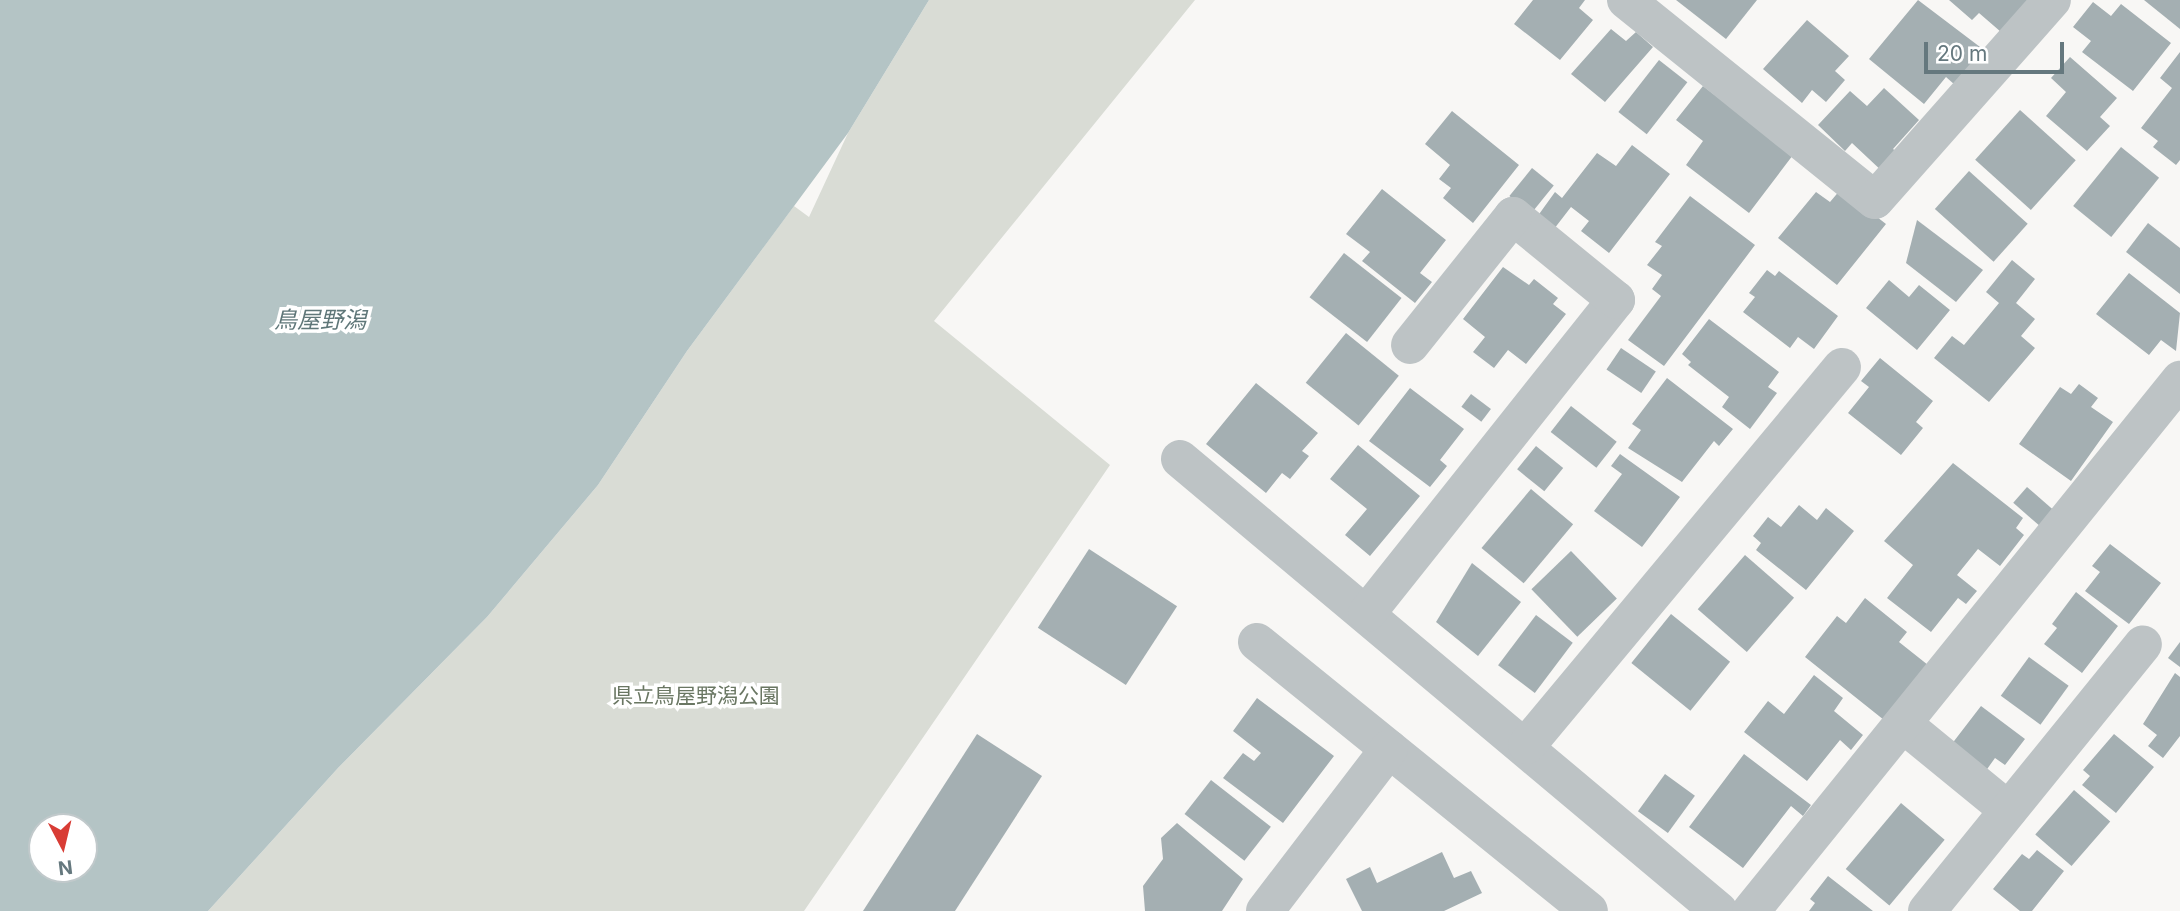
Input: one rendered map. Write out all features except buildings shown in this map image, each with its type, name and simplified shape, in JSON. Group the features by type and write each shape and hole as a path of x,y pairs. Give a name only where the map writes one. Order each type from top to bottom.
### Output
{"street":[{"path":"1626,0 1875,200 2052,0"},
{"path":"1367,613 1616,300 1513,216 1410,345"},
{"path":"1527,745 1842,367"},
{"path":"1751,911 2180,380"},
{"path":"1180,459 1527,745 1720,911"},
{"path":"1256,642 1589,911"},
{"path":"1927,911 2143,644"},
{"path":"1903,724 2008,810"},
{"path":"1265,911 1389,749"}],"green space":[{"name":"県立鳥屋野潟公園","path":"929,0 1195,0 934,321 1110,465 804,911 208,911 338,768 487,617 598,485 687,351 794,206 809,217 848,133"}],"water":[{"name":"鳥屋野潟","path":"0,0 929,0 848,133 687,351 598,485 487,617 338,768 208,911 0,911"}]}
